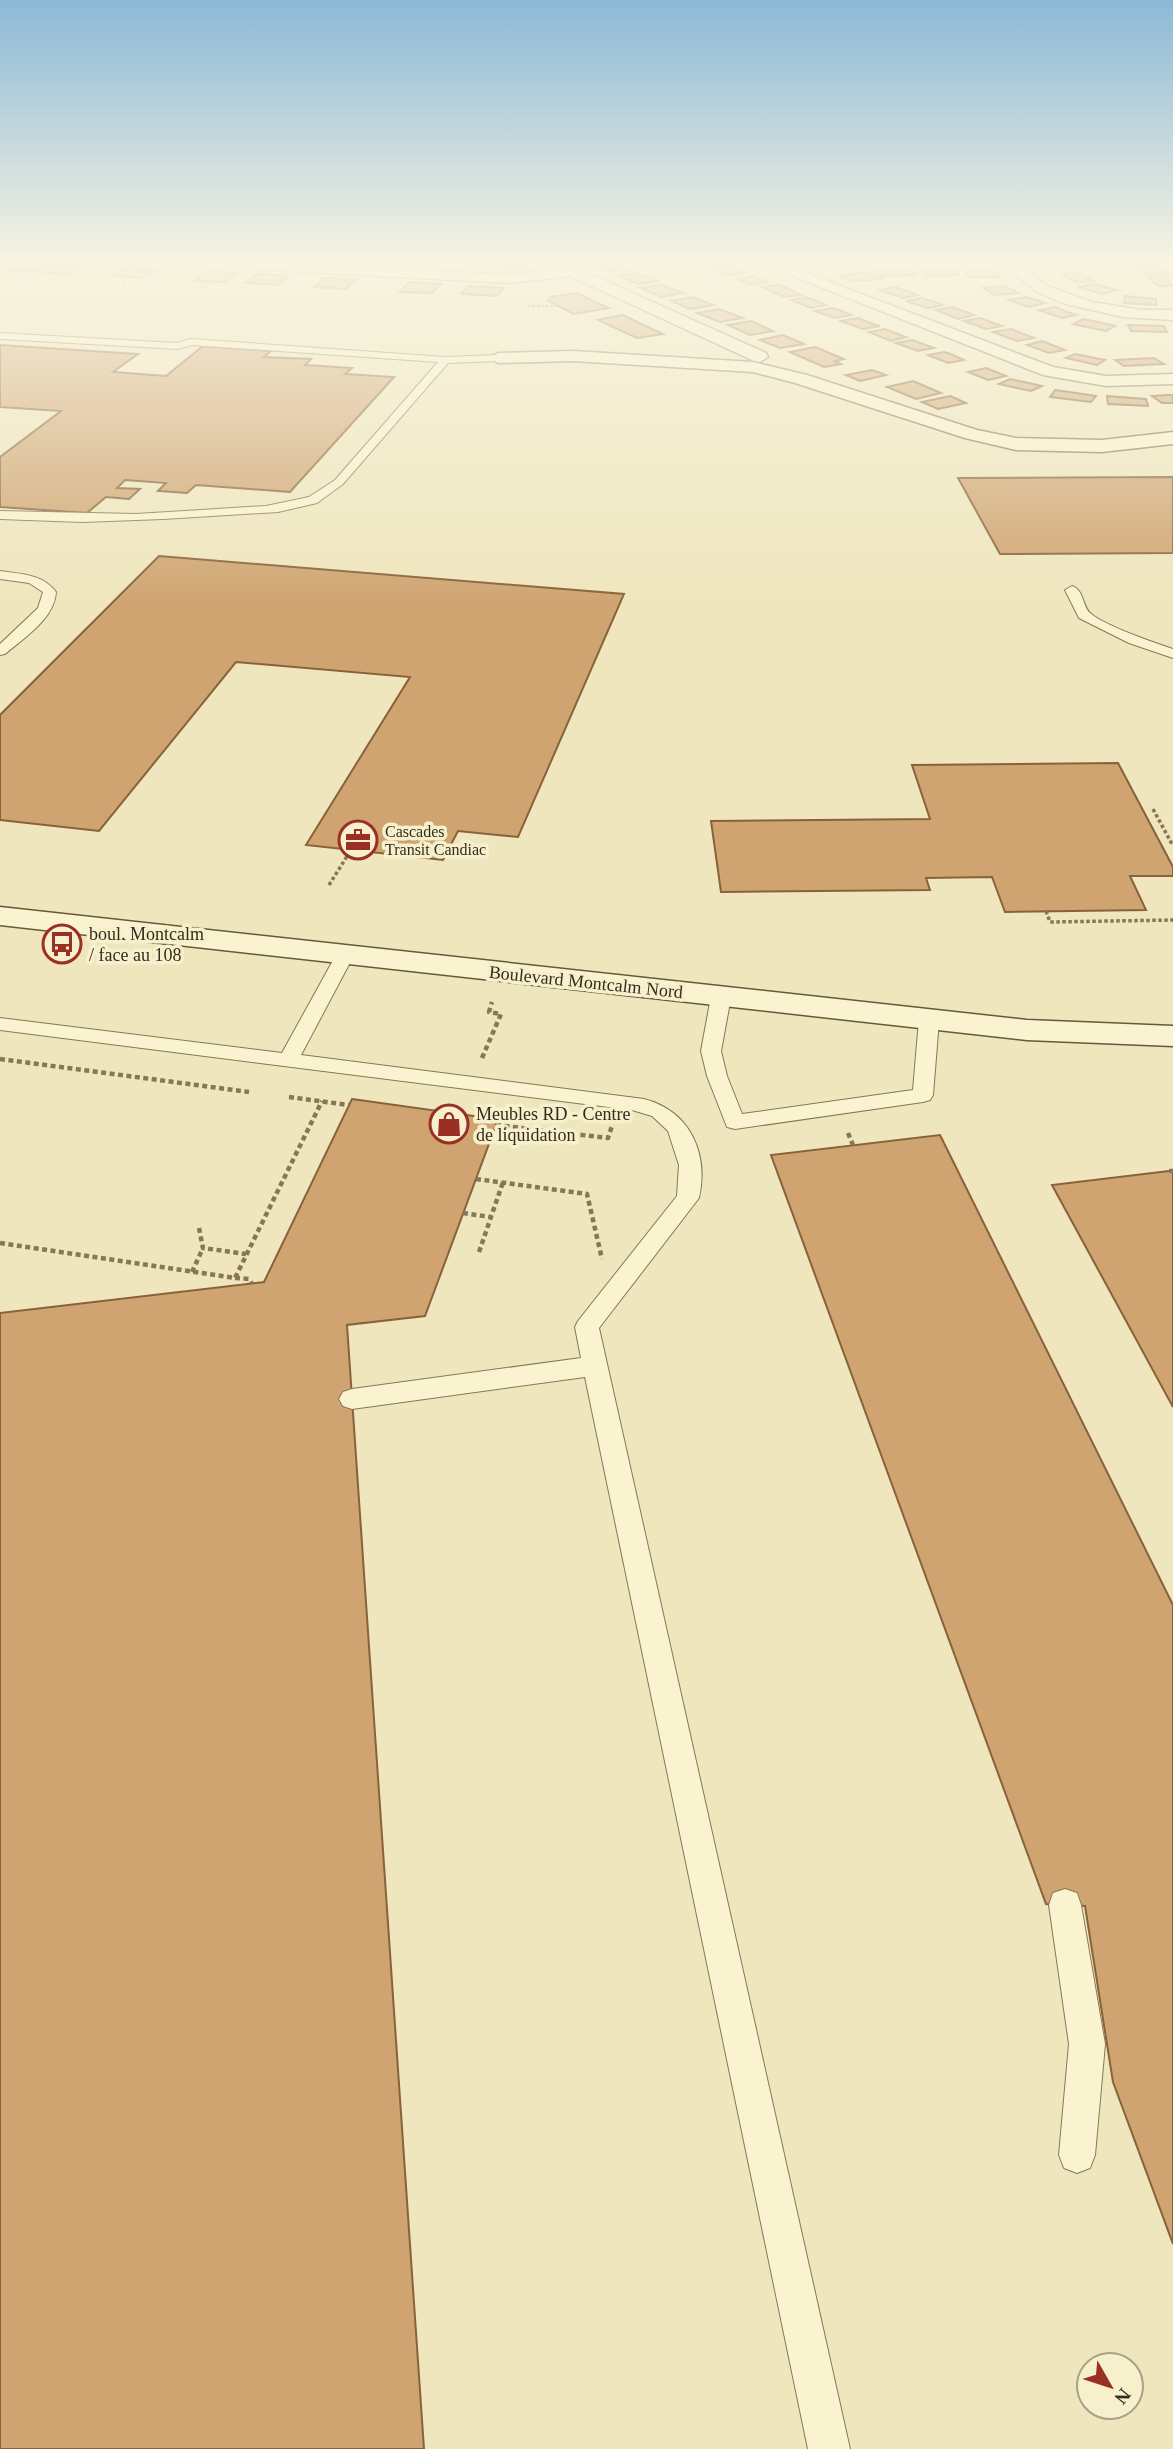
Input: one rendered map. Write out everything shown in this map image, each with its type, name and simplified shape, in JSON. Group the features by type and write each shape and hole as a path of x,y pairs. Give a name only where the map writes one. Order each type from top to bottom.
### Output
{"street":[{"path":"799,378 1001,441 1082,446 1173,438"},
{"path":"1091,378 1106,381 1173,379"},
{"name":"Boulevard Montcalm Nord","path":"0,916 929,1020 1062,1033 1173,1036"}],"lane":[{"path":"0,515 57,520 153,517 282,508 313,500 326,494 339,482 429,378"},
{"path":"0,575 33,580 50,590 51,598 47,608 0,651"},
{"path":"1072,590 1084,615 1134,640 1173,654"},
{"path":"288,1060 345,955"},
{"path":"721,997 711,1051 717,1076 735,1122 923,1095 929,1020"},
{"path":"0,1024 632,1104 651,1107 667,1116 684,1147 692,1181 691,1189 680,1211 587,1327 829,2449"},
{"path":"352,1399 596,1366"},
{"path":"1065,1905 1087,2044 1077,2155"}],"path":[{"path":"1153,809 1173,846"},
{"path":"329,885 351,850"},
{"path":"1046,911 1050,922 1173,920"},
{"path":"478,1069 501,1014 489,1012 495,991"},
{"path":"0,1059 249,1092"},
{"path":"289,1097 349,1105"},
{"path":"235,1278 322,1101"},
{"path":"496,1125 608,1138"},
{"path":"477,1179 587,1194 605,1272"},
{"path":"479,1252 503,1182"},
{"path":"463,1213 491,1217"},
{"path":"192,1272 203,1248 199,1228"},
{"path":"0,1243 249,1279 252,1284"},
{"path":"203,1248 246,1254"}],"building":[{"path":"0,378 393,378 290,492 196,485 187,493 158,491 166,483 125,480 117,488 140,489 129,499 106,497 87,513 0,507 0,457 61,411 0,407"},
{"path":"1010,379 1042,386 1031,391 999,384"},
{"path":"913,381 941,393 916,399 887,387"},
{"path":"1055,390 1096,396 1091,402 1050,397"},
{"path":"1173,395 1173,403 1162,403 1152,396"},
{"path":"950,396 966,403 938,409 922,402"},
{"path":"1107,396 1146,399 1148,406 1108,404"},
{"path":"1173,477 1173,553 1000,554 958,478"},
{"path":"159,556 624,594 518,837 458,831 443,860 306,845 410,677 236,662 99,831 0,820 0,715"},
{"path":"1118,763 1173,867 1173,876 1130,876 1146,910 1005,912 992,877 926,878 930,890 721,892 711,821 930,819 912,765"},
{"path":"352,1099 496,1119 425,1316 347,1325 424,2449 0,2449 0,1313 264,1282"},
{"path":"940,1135 1173,1605 1173,2244 1113,2082 1085,1906 1046,1904 771,1155"},
{"path":"1173,1171 1173,1407 1052,1185"}],"place":[{"name":"Cascades Transit Candiac","path":"358,840"},
{"name":"boul. Montcalm / face au 108","path":"62,944"},
{"name":"Meubles RD - Centre de liquidation","path":"449,1124"}]}
